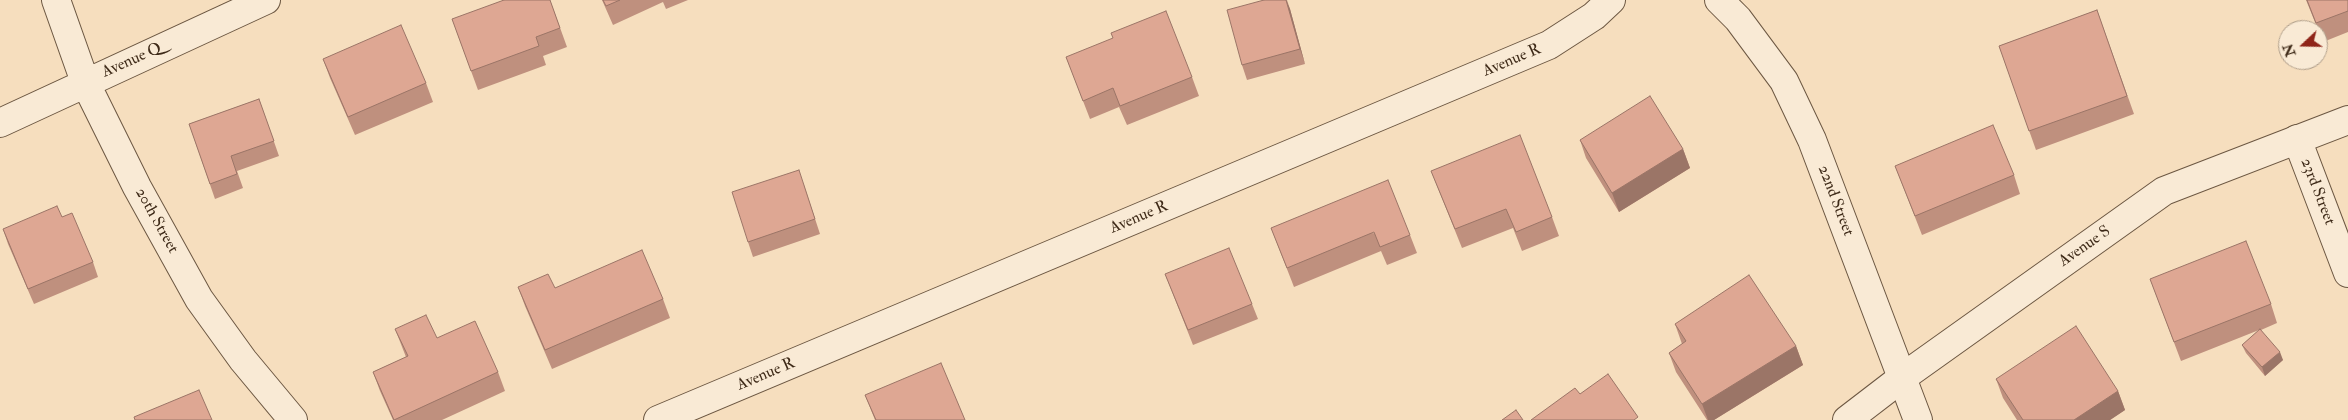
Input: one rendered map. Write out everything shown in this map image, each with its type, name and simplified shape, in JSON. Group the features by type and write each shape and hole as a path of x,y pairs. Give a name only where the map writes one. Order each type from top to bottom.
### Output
{"street":[{"name":"20th Street","path":"56,0 85,82 138,187 199,299 242,360 294,420"},
{"name":"Avenue Q","path":"0,123 85,82 266,0"},
{"name":"Avenue R","path":"658,420 1550,45 1594,16 1611,0"},
{"name":"22nd Street","path":"1719,0 1738,19 1784,81 1812,140 1918,420"},
{"name":"Avenue S","path":"1847,420 1903,377 2164,190 2348,120"},
{"name":"23rd Street","path":"2297,139 2348,273"}],"building":[{"path":"504,0 550,0 560,28 536,37 539,46 471,71 452,19"},
{"path":"603,0 620,0 606,6"},
{"path":"1264,0 1286,0 1300,49 1242,65 1227,10"},
{"path":"2307,0 2348,0 2348,11 2324,20 2315,20"},
{"path":"2097,10 2127,96 2029,131 1999,46"},
{"path":"1166,11 1192,77 1120,106 1113,88 1083,101 1066,57 1113,38 1111,33"},
{"path":"401,25 426,83 348,117 323,59"},
{"path":"1650,96 1683,149 1612,193 1580,140"},
{"path":"259,99 274,141 231,156 237,174 210,184 189,124"},
{"path":"1993,125 2014,175 1915,216 1895,166"},
{"path":"1520,135 1552,217 1516,232 1506,209 1455,229 1431,171"},
{"path":"799,170 815,219 748,242 732,192"},
{"path":"1388,180 1410,235 1380,247 1374,232 1287,268 1271,228"},
{"path":"57,206 62,217 72,213 93,262 28,289 3,229"},
{"path":"2246,241 2271,304 2174,342 2150,279"},
{"path":"1229,248 1252,304 1188,330 1165,274"},
{"path":"642,250 663,299 545,350 518,287 548,274 555,288"},
{"path":"1749,275 1796,346 1702,404 1669,353 1686,341 1675,324"},
{"path":"426,315 437,338 475,321 498,372 394,420 373,372 408,356 395,329"},
{"path":"2076,326 2118,391 2074,420 2023,420 1996,379"},
{"path":"2260,329 2280,352 2262,367 2242,345"},
{"path":"941,363 965,420 876,420 865,395"},
{"path":"1608,374 1638,417 1634,420 1531,420 1575,388 1580,394"},
{"path":"199,390 212,420 135,420 134,417"},
{"path":"1516,410 1523,420 1502,420"}]}
